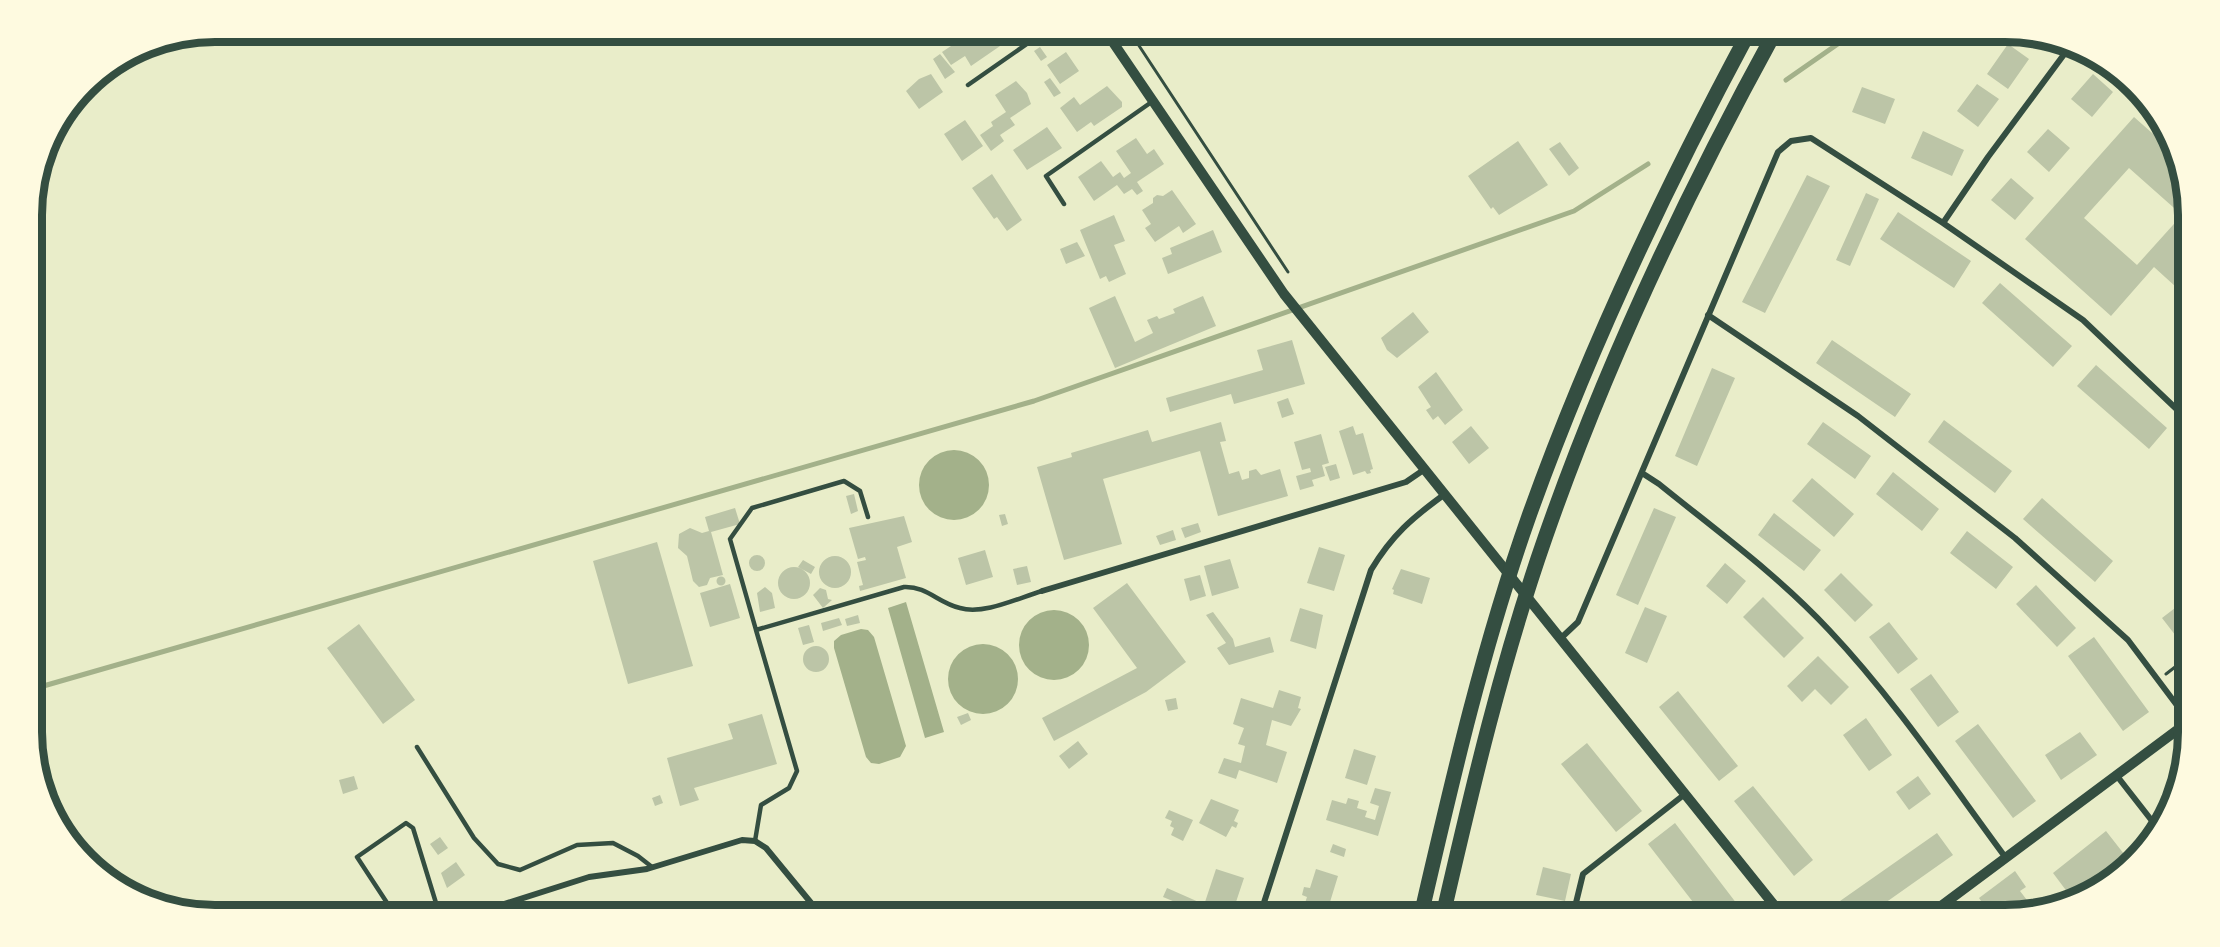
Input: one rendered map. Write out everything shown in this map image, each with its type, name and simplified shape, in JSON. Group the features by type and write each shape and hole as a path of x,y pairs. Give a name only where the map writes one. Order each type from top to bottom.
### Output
{"highway":[{"path":"1423,905 1452,784 1490,642 1528,519 1583,375 1639,250 1744,42"},
{"path":"1445,905 1506,662 1544,539 1622,342 1677,219 1770,42"}],"street":[{"path":"1113,42 1284,294 1774,905"},
{"path":"1943,223 1988,157 2065,53"},
{"path":"1560,639 1578,622 1778,152 1791,141 1811,138 1943,223 2083,320 2178,411"},
{"path":"1708,315 1858,416 1955,489 2128,640 2178,707"},
{"path":"1042,591 1406,482 1426,469"},
{"path":"1642,473 1659,484 1776,578 1829,630 1879,688 2007,858"},
{"path":"1263,905 1371,570 1387,543 1410,519 1446,494"},
{"path":"1943,905 2178,729"},
{"path":"2117,776 2153,822"},
{"path":"1575,905 1583,874 1685,794"},
{"path":"502,905 589,878 628,874 727,843 755,841 778,859 813,905"}],"lane":[{"path":"968,84 1029,42"},
{"path":"1065,204 1046,176 1153,101"},
{"path":"755,841 761,805 789,788 797,771 730,539 752,508 844,481 860,491 868,517"},
{"path":"756,630 903,587 928,591 958,608 974,610 1042,591"},
{"path":"417,747 474,838 498,864 520,870 577,845 613,843 638,856 652,867"},
{"path":"388,905 357,857 406,823 412,828 437,905"}],"path":[{"path":"1137,42 1289,273 1284,294"},
{"path":"2159,679 2178,665"}],"shaded area":[{"path":"954,450 967,453 979,460 986,472 989,485 986,498 979,510 967,517 954,520 941,517 929,510 922,498 919,485 922,472 929,460 941,453"},
{"path":"906,602 944,732 925,738 888,608"},
{"path":"1054,610 1067,613 1079,620 1086,632 1089,645 1086,658 1079,670 1067,677 1054,680 1041,677 1029,670 1022,658 1019,645 1022,632 1029,620 1041,613"},
{"path":"861,629 868,630 874,637 906,746 900,757 879,764 871,763 866,757 834,648 834,641 841,635"},
{"path":"983,644 996,647 1008,654 1015,666 1018,679 1015,692 1008,704 996,711 983,714 970,711 958,704 951,692 948,679 951,666 958,654 970,647"}],"building":[{"path":"957,42 1002,42 1003,44 971,66 965,56 951,65 942,52"},
{"path":"2008,44 2029,59 2008,89 1987,74"},
{"path":"1040,47 1047,57 1041,61 1034,51"},
{"path":"1066,52 1079,71 1060,84 1047,65"},
{"path":"940,54 955,72 945,79 933,59"},
{"path":"931,74 943,92 919,109 906,91 919,79"},
{"path":"2093,74 2113,92 2092,117 2071,99"},
{"path":"1050,78 1061,93 1054,97 1044,82"},
{"path":"1016,81 1027,93 1031,104 1010,118 1015,125 1000,135 1004,141 991,151 980,135 993,126 991,122 1006,112 995,95"},
{"path":"1977,84 1999,99 1978,127 1957,111"},
{"path":"1107,86 1122,102 1122,107 1094,126 1091,122 1077,132 1060,108 1074,97 1080,105"},
{"path":"1862,87 1895,99 1885,124 1852,112"},
{"path":"2134,117 2161,141 2165,149 2177,192 2178,211 2129,168 2084,218 2137,265 2178,219 2178,289 2154,267 2111,316 2025,239"},
{"path":"965,120 983,146 962,161 944,134"},
{"path":"1047,127 1062,148 1027,170 1013,150"},
{"path":"2048,129 2070,148 2049,172 2027,152"},
{"path":"1923,131 1964,150 1952,176 1911,158"},
{"path":"1136,138 1147,154 1154,149 1164,164 1137,182 1143,191 1137,195 1132,189 1124,194 1117,185 1094,201 1078,177 1101,161 1113,177 1120,172 1124,178 1131,173 1116,151"},
{"path":"1518,141 1548,185 1499,215 1493,207 1491,209 1468,176"},
{"path":"1560,142 1579,168 1569,176 1549,149"},
{"path":"992,174 1022,220 1007,231 997,217 994,219 972,188"},
{"path":"1807,175 1830,186 1765,313 1742,302"},
{"path":"2011,178 2034,198 2015,220 1991,200"},
{"path":"1172,190 1196,224 1183,233 1179,226 1155,242 1145,228 1151,224 1142,210 1153,203 1153,198 1157,195 1163,196"},
{"path":"1866,193 1879,199 1850,266 1836,260"},
{"path":"1898,212 1971,261 1954,288 1880,239"},
{"path":"1114,215 1125,241 1114,245 1126,274 1109,282 1106,276 1100,279 1080,230"},
{"path":"1213,230 1222,252 1168,274 1162,258 1172,254 1170,248"},
{"path":"1077,242 1085,256 1066,264 1060,249"},
{"path":"2000,283 2072,346 2053,367 1982,303"},
{"path":"1115,296 1135,342 1153,333 1147,320 1157,316 1159,319 1175,313 1173,309 1203,296 1216,326 1115,368 1089,308"},
{"path":"1413,312 1429,332 1397,358 1387,350 1381,338"},
{"path":"1292,340 1305,384 1234,404 1231,394 1170,412 1166,398 1263,370 1257,350"},
{"path":"1832,340 1911,394 1895,417 1816,363"},
{"path":"2096,365 2167,428 2149,449 2077,386"},
{"path":"1712,368 1735,378 1697,466 1675,456"},
{"path":"1436,372 1463,410 1445,425 1438,416 1433,420 1426,410 1431,407 1418,387"},
{"path":"1288,398 1294,414 1282,418 1277,402"},
{"path":"1944,420 2012,471 1995,493 1928,442"},
{"path":"1221,422 1226,441 1220,442 1229,474 1239,471 1242,480 1249,478 1249,471 1256,469 1261,475 1280,469 1288,496 1218,516 1200,451 1103,479 1122,544 1064,560 1037,467 1072,457 1071,453 1148,430 1152,442"},
{"path":"1823,422 1871,456 1855,479 1807,444"},
{"path":"1353,426 1356,435 1363,433 1373,469 1370,470 1371,473 1367,474 1365,471 1353,475 1339,431"},
{"path":"1471,426 1489,448 1469,464 1452,442"},
{"path":"1321,434 1329,463 1322,465 1325,476 1312,480 1314,486 1300,490 1296,476 1311,472 1310,468 1302,470 1294,442"},
{"path":"1336,464 1340,478 1330,481 1325,467"},
{"path":"1893,472 1939,509 1922,531 1876,494"},
{"path":"1812,478 1854,514 1834,537 1792,501"},
{"path":"854,494 858,511 851,514 846,496"},
{"path":"2042,498 2113,561 2095,582 2023,519"},
{"path":"735,508 740,524 711,532 723,575 710,578 707,585 699,587 693,581 687,556 678,548 679,534 690,528 702,533 709,531 705,517"},
{"path":"1654,508 1676,517 1638,605 1616,595"},
{"path":"1774,513 1821,550 1804,571 1758,535"},
{"path":"1005,514 1008,524 1002,526 999,515"},
{"path":"904,516 912,542 897,547 906,578 860,591 859,586 863,585 857,562 866,560 865,557 858,559 849,528"},
{"path":"1198,523 1201,532 1185,538 1181,528"},
{"path":"1173,530 1176,540 1160,545 1156,536"},
{"path":"1967,531 2013,567 1996,589 1950,553"},
{"path":"657,542 693,666 628,684 593,561"},
{"path":"1319,547 1345,555 1334,591 1307,583"},
{"path":"985,550 993,577 966,585 958,558"},
{"path":"757,555 763,557 765,563 763,569 757,571 751,569 749,563 751,557"},
{"path":"835,556 846,561 851,572 846,583 835,588 824,583 819,572 824,561"},
{"path":"1230,559 1239,588 1212,596 1204,566"},
{"path":"803,560 815,567 811,574 798,567"},
{"path":"1725,563 1746,581 1727,604 1706,586"},
{"path":"1027,566 1031,582 1017,585 1013,569"},
{"path":"794,567 805,572 810,583 805,594 794,599 783,594 778,583 783,572"},
{"path":"1401,569 1430,578 1422,604 1393,594 1392,589"},
{"path":"1841,573 1873,605 1855,622 1824,590"},
{"path":"1200,575 1206,596 1190,601 1184,579"},
{"path":"721,576 726,581 721,586 716,581"},
{"path":"1127,583 1186,662 1146,692 1054,741 1042,718 1137,668 1093,608"},
{"path":"730,584 740,618 710,627 700,593"},
{"path":"2036,585 2076,628 2057,647 2016,604"},
{"path":"765,587 772,593 775,608 760,612 757,593"},
{"path":"820,588 826,590 828,599 832,600 823,608 813,595"},
{"path":"1763,597 1804,638 1784,658 1743,617"},
{"path":"2178,606 2178,639 2162,618"},
{"path":"1645,607 1667,616 1647,663 1625,653"},
{"path":"1300,608 1323,615 1316,649 1290,641"},
{"path":"1213,612 1233,639 1235,647 1270,637 1274,652 1229,665 1217,648 1226,643 1206,615"},
{"path":"858,615 860,623 847,626 845,619"},
{"path":"839,618 842,625 823,631 821,623"},
{"path":"1889,622 1918,659 1898,674 1869,637"},
{"path":"359,624 415,700 383,724 327,648"},
{"path":"809,625 814,642 803,645 798,628"},
{"path":"2094,637 2149,712 2123,731 2068,656"},
{"path":"816,646 825,650 829,659 825,668 816,672 807,668 803,659 807,650"},
{"path":"1818,656 1849,687 1831,705 1815,689 1802,702 1787,686"},
{"path":"1931,674 1959,712 1938,727 1910,689"},
{"path":"1279,690 1301,697 1298,708 1301,709 1291,726 1272,720 1266,745 1287,752 1277,783 1239,770 1236,779 1218,773 1224,758 1241,763 1245,746 1238,744 1244,728 1233,724 1241,698 1273,708"},
{"path":"1678,691 1738,766 1719,781 1659,707"},
{"path":"1176,698 1178,709 1168,711 1165,700"},
{"path":"968,713 971,720 961,725 957,717"},
{"path":"762,714 777,764 694,788 699,800 680,806 667,758 733,739 728,724"},
{"path":"1866,718 1892,755 1869,771 1843,735"},
{"path":"1978,724 2036,801 2013,818 1955,741"},
{"path":"2080,732 2097,755 2061,780 2045,755"},
{"path":"1078,741 1088,754 1069,769 1059,756"},
{"path":"1587,743 1642,811 1616,832 1561,764"},
{"path":"1354,749 1376,756 1367,785 1345,778"},
{"path":"354,776 358,789 343,794 339,780"},
{"path":"1918,776 1931,794 1909,810 1896,792"},
{"path":"1753,786 1813,860 1794,876 1734,801"},
{"path":"1375,788 1391,792 1378,836 1326,820 1332,800 1346,804 1348,798 1359,801 1357,808 1367,811 1365,817 1375,820 1379,806 1370,803"},
{"path":"660,795 663,803 655,806 652,798"},
{"path":"1211,799 1239,810 1234,821 1238,823 1236,828 1232,826 1226,837 1199,823"},
{"path":"1169,810 1193,820 1183,841 1171,835 1174,828 1170,826 1172,821 1165,818"},
{"path":"1675,823 1737,904 1695,905 1648,844"},
{"path":"2106,831 2124,854 2111,868 2109,866 2083,886 2068,893 2053,873"},
{"path":"1937,833 1953,855 1882,905 1843,905 1840,901"},
{"path":"440,837 448,848 438,855 430,844"},
{"path":"1333,844 1346,849 1344,857 1330,852"},
{"path":"456,862 465,875 447,888 441,873"},
{"path":"1543,867 1571,874 1565,901 1536,895"},
{"path":"1216,869 1244,878 1235,905 1214,905 1205,902"},
{"path":"1316,869 1338,876 1329,905 1304,905 1307,897 1302,895 1304,887 1310,888"},
{"path":"2015,871 2026,887 2020,891 2029,903 1984,905 1979,898"},
{"path":"1167,888 1201,903 1200,905 1182,905 1163,897"}],"waterway":[{"path":"1786,80 1841,42"},
{"path":"42,686 1034,401 1574,211 1648,164"}]}
